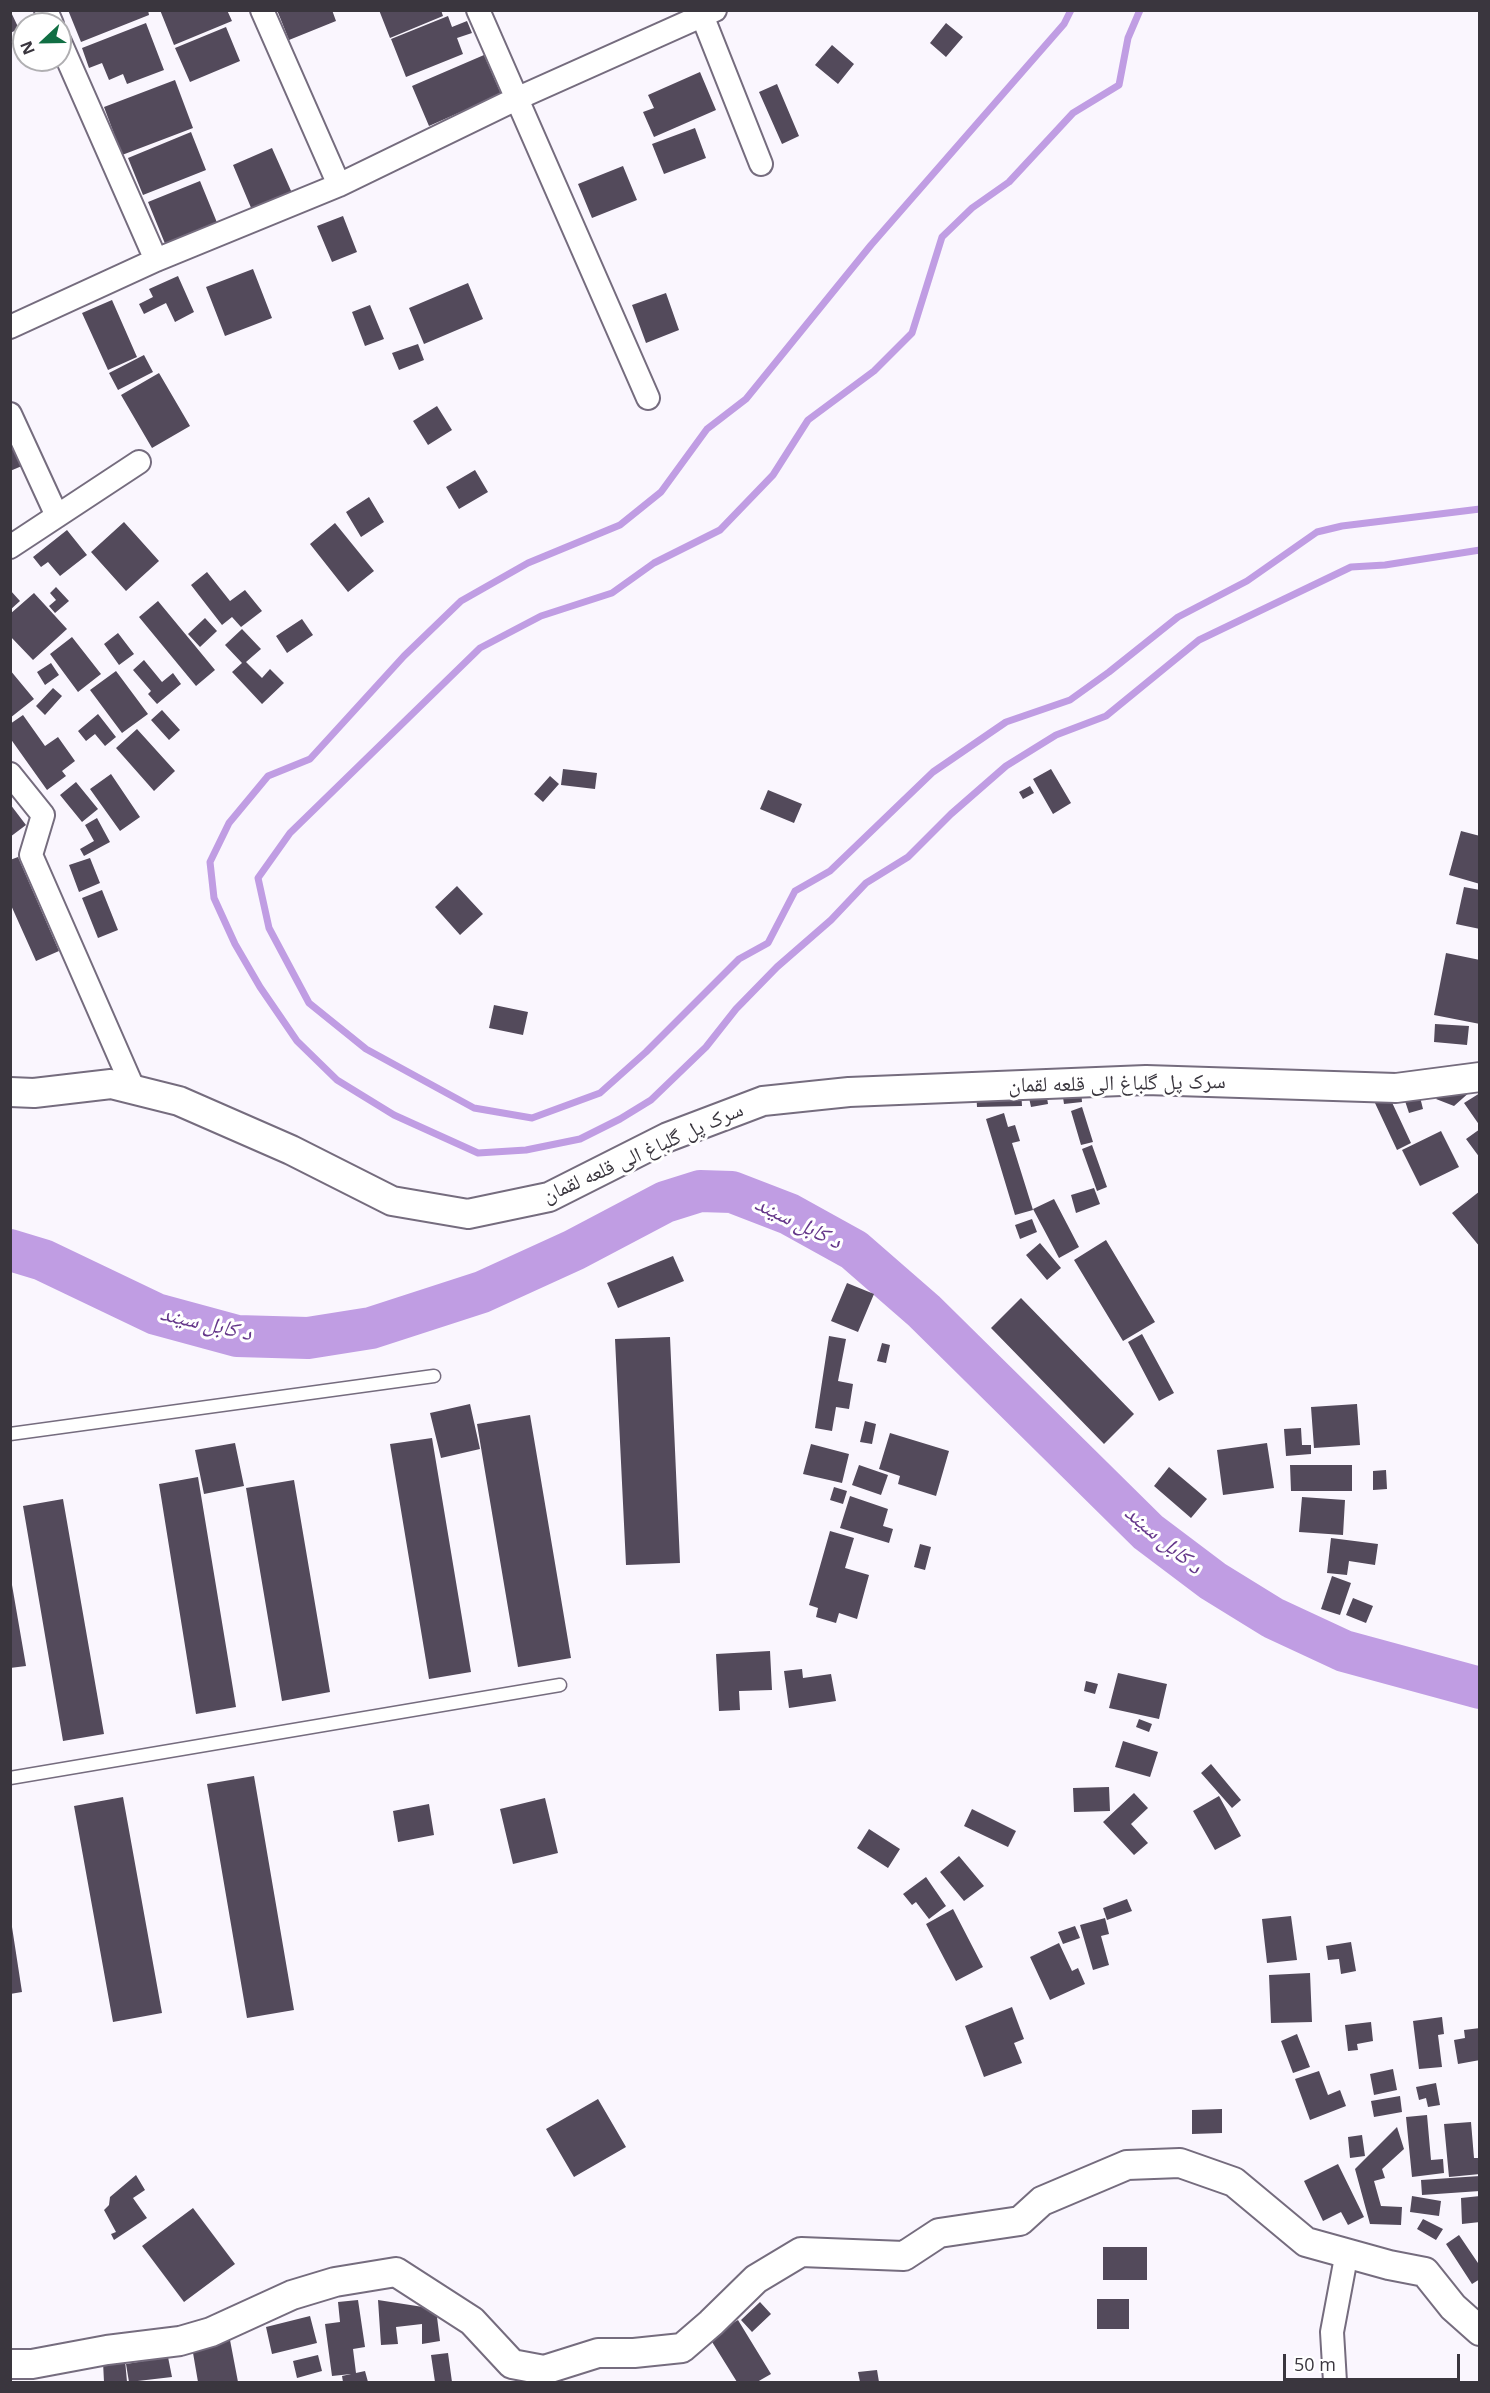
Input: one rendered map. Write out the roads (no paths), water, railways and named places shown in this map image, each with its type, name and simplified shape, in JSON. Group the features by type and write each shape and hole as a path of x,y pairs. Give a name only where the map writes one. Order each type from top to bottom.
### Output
{"street":[{"path":"262,10 339,185"},
{"path":"478,10 648,398"},
{"path":"10,327 156,260 339,185 516,99 706,12 761,164"},
{"path":"72,69 156,260"},
{"path":"10,414 57,516"},
{"path":"10,547 139,462"},
{"path":"10,774 43,815 31,855 134,1090"},
{"name":"سرک پل گلباغ الی قلعه لقمان","path":"10,1092 34,1093 111,1084 179,1101 291,1150 392,1201 468,1214 549,1197 668,1137 763,1101 849,1092 1146,1080 1396,1088 1479,1077"},
{"path":"10,2364 32,2364 107,2350 180,2341 211,2332 292,2295 335,2282 396,2272 472,2320 512,2364 544,2370 598,2352 634,2353 682,2348 756,2278 801,2252 904,2256 939,2233 1020,2221 1042,2201 1127,2165 1180,2163 1234,2182 1306,2242 1389,2265 1425,2272 1453,2307 1479,2331"},
{"path":"1335,2382 1332,2332 1347,2252"}],"lane":[{"path":"10,1434 434,1376"},
{"path":"10,1778 560,1685"}],"waterway":[{"path":"1071,10 1064,24 871,245 746,399 707,429 661,492 620,525 528,563 461,601 404,656 310,759 268,776 229,823 210,862 214,898 235,944 260,987 297,1041 337,1080 394,1115 478,1153 526,1150 580,1139 651,1100 706,1047 736,1009 777,967 831,920 866,883 908,857 951,814 1006,766 1056,735 1106,716 1199,640 1351,567 1385,565 1480,550"},
{"path":"1140,10 1128,38 1119,85 1073,113 1009,182 972,208 942,237 912,333 874,371 808,420 773,475 720,530 654,563 612,593 541,616 480,648 290,833 258,878 269,928 309,1003 366,1049 474,1108 532,1118 600,1093 646,1052 739,959 768,943 795,891 830,871 933,772 1006,722 1070,700 1178,617 1247,581 1317,532 1342,526 1480,509"},
{"name":"د کابل سيند","path":"10,1250 43,1260 156,1314 237,1336 308,1338 371,1328 482,1292 574,1250 665,1202 700,1191 732,1192 789,1214 854,1250 924,1311 1148,1532 1213,1581 1273,1618 1344,1651 1480,1688"}]}
